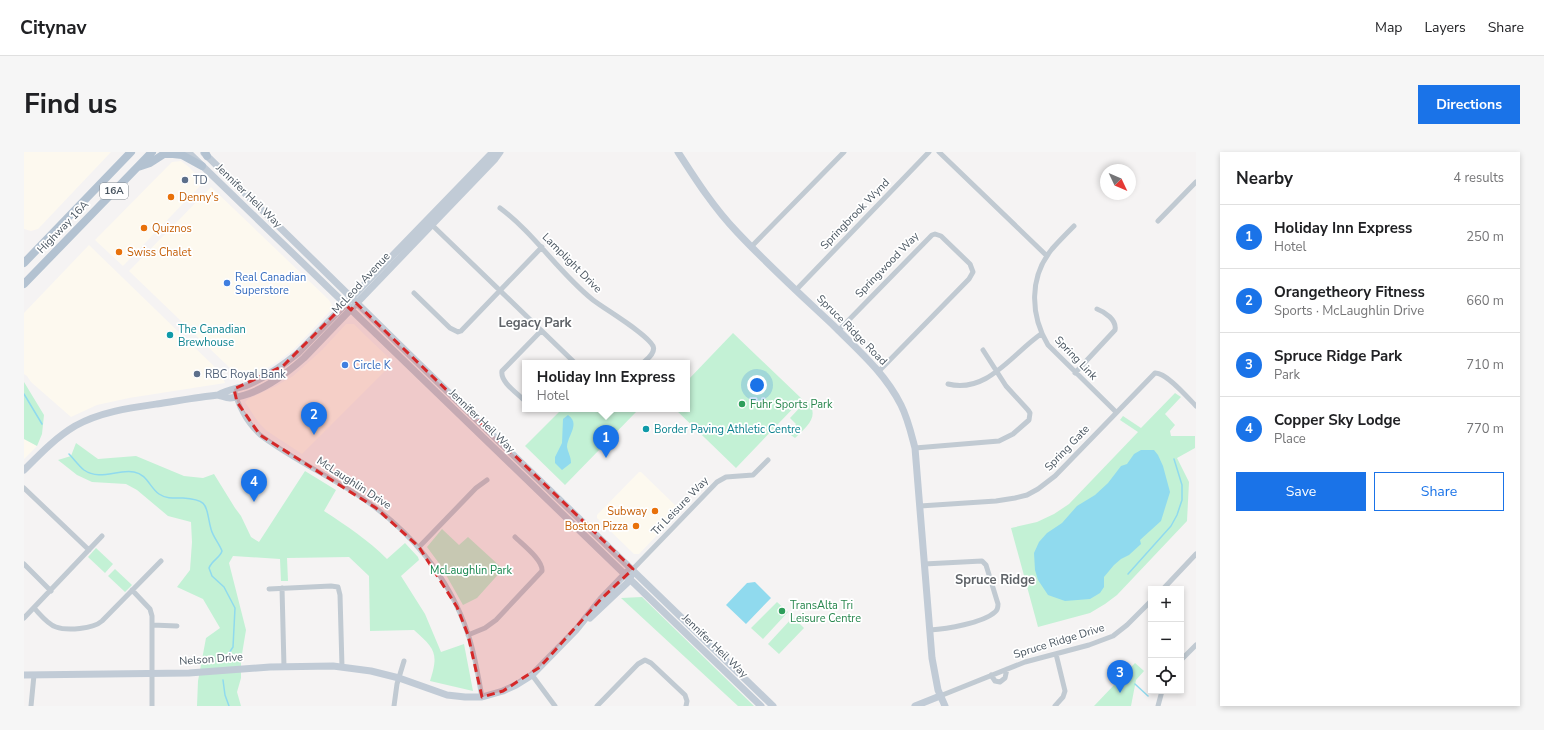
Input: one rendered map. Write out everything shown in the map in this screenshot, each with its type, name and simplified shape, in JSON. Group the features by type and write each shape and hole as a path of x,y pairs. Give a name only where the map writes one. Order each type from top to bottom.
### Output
{"main road":[{"name":"Highway 16A","path":"24,263 131,152"},
{"name":"Highway 16A","path":"24,284 152,152"},
{"path":"137,167 150,163 164,154 182,155 202,166"}],"street":[{"name":"Jennifer Heil Way","path":"188,152 761,706"},
{"name":"McLeod Avenue","path":"429,222 490,155 495,152"},
{"name":"McLeod Avenue","path":"235,393 283,366 298,353 345,304 354,300 429,222 500,152"},
{"name":"Spruce Ridge Road","path":"678,152 711,202 751,247 879,371 901,404 910,426 915,448 935,679 940,696 945,706"},
{"path":"751,247 844,152"},
{"name":"Springbrook Wynd","path":"796,290 929,152"},
{"path":"939,152 1047,256"},
{"name":"Jennifer Heil Way","path":"205,153 354,300 773,706"},
{"path":"1158,221 1196,182"},
{"name":"Lamplight Drive","path":"500,208 542,247 583,292 626,323 649,342 654,348 646,360"},
{"path":"429,222 572,360"},
{"name":"Spring Link","path":"1074,226 1052,249 1047,256 1038,276 1034,295 1035,315 1041,334 1048,345 1074,373 1116,412"},
{"name":"Springwood Way","path":"838,331 932,235 935,234 941,236 970,264 973,272 969,279 879,371"},
{"path":"414,293 450,328 458,332 462,330 542,247"},
{"name":"McLeod Avenue","path":"24,470 51,443 65,432 88,419 127,408 218,395 226,390 235,393 258,389 291,369 314,349 351,310 354,300"},
{"path":"1074,373 1115,330 1116,327 1113,321 1105,313 1097,309"},
{"path":"522,398 505,382 502,371 541,331"},
{"path":"948,384 966,386 977,383 996,372 1041,334"},
{"path":"915,448 999,441 1013,434 1029,420 1030,413 1006,386 983,350"},
{"name":"Spring Gate","path":"920,506 996,501 1027,495 1038,489 1055,476 1152,375 1158,372 1165,376 1196,406"},
{"name":"McLaughlin Drive","path":"235,393 246,420 260,435 376,508 395,523 419,547 447,587 457,607 468,635 482,697"},
{"name":"Tri Leisure Way","path":"633,569 719,480 726,477 753,475 768,460"},
{"path":"419,547 476,488 487,480"},
{"path":"24,488 89,550"},
{"path":"24,618 102,536"},
{"path":"468,635 484,628 496,620 542,571 539,561 515,537"},
{"path":"1165,586 1196,554"},
{"path":"34,608 56,627 91,627 102,621 161,561"},
{"path":"924,564 982,561 986,565 998,604 998,608 994,613 974,622 930,630"},
{"path":"24,564 50,590"},
{"name":"Nelson Drive","path":"24,675 189,673 241,668 342,667 371,671 399,678 447,695 482,697 503,691 532,675 576,630 624,574 633,569"},
{"name":"Nelson Drive","path":"576,630 608,603 630,580 633,569"},
{"path":"269,589 331,586 338,587 340,595 342,667"},
{"path":"282,588 284,667"},
{"path":"132,590 150,609 152,625 152,706"},
{"name":"Spruce Ridge Drive","path":"915,706 1007,669 1089,645 1113,636 1127,625 1148,604"},
{"path":"152,625 177,626"},
{"path":"1183,658 1196,645"},
{"path":"1055,706 1063,697 1065,691 1056,654"},
{"path":"597,706 638,664 645,660 651,663 685,695 687,701 686,706"},
{"path":"394,706 404,661"},
{"name":"Spruce Ridge Drive","path":"991,676 995,681 1000,682 1005,678 1007,669"},
{"path":"31,706 34,675"},
{"path":"532,675 555,706"},
{"path":"1158,706 1161,694"}],"highlighted area":[{"path":"356,303 633,569 601,599 540,667 503,691 482,697 468,635 457,607 419,547 376,508 260,435 237,402 234,389 283,366 345,304 351,310"}],"shaded area":[{"path":"24,152 111,152 38,229 31,231 24,229"},
{"path":"181,161 203,181 123,266 95,240 172,162"},
{"name":"Real Canadian Superstore","path":"211,187 329,300 332,305 331,310 294,349 264,370 239,381 232,370 129,271"},
{"path":"89,245 222,374 225,383 129,398 97,405 71,417 31,382 24,374 24,313"},
{"path":"346,324 354,324 389,358 391,363 390,366 302,454 267,431 258,422 245,402 248,399 293,376 322,350"},
{"path":"24,439 37,446 24,459"},
{"path":"639,472 641,472 677,507 679,512 639,554 634,554 597,518 597,515"}],"green space":[{"name":"Fuhr Sports Park","path":"733,333 802,399 736,468 678,412 690,412 690,378"},
{"path":"24,382 44,415 42,434 37,446 24,439"},
{"path":"1175,393 1181,397 1165,414 1175,425 1170,431 1171,436 1195,436 1195,448 1177,458 1189,482 1187,521 1117,595 1105,604 1090,613 1038,627 1011,528 1037,522 1054,514 1069,504 1138,432 1120,420 1123,416 1141,428"},
{"path":"807,400 813,412 812,417 807,426 795,438 788,433 796,424 790,418"},
{"path":"559,412 636,412 565,485 525,446"},
{"path":"76,443 98,459 136,456 184,476 203,478 214,474 241,516 251,537 259,542 305,471 336,490 324,511 365,539 387,559 405,543 418,557 419,560 401,576 425,614 441,652 464,644 473,691 430,681 434,664 433,652 427,642 414,630 370,631 369,576 349,557 287,558 288,581 281,581 280,559 233,556 229,563 246,630 241,660 241,678 237,692 241,706 197,706 198,681 206,638 220,628 203,599 177,587 190,570 192,542 191,522 168,516 137,490 126,484 92,482 77,475 58,460 71,456"},
{"name":"McLaughlin Park","path":"442,529 459,545 468,537 503,569 477,598 463,605 441,566 427,547"},
{"path":"96,548 113,564 105,573 88,557"},
{"path":"115,569 132,585 125,592 108,576"},
{"path":"642,597 754,706 738,706 621,598"},
{"path":"777,602 788,612 763,639 751,628"},
{"path":"793,617 804,628 779,654 768,644"},
{"path":"1135,663 1144,671 1136,680 1131,706 1094,706"}],"water":[{"path":"568,415 573,422 567,447 571,458 571,463 562,470 555,463 555,457 562,443 563,419"},
{"path":"1141,450 1154,450 1163,466 1170,492 1161,521 1140,540 1141,544 1129,555 1114,565 1104,577 1104,587 1100,593 1090,599 1065,601 1048,595 1038,580 1035,570 1034,553 1039,542 1047,533 1062,523 1077,506 1095,495 1108,483 1121,466 1127,464 1134,454"},
{"path":"755,582 771,598 746,624 726,605 747,583"}],"waterway":[{"path":"24,394 42,424"},
{"path":"69,454 84,470 90,473 96,475 121,472 138,473 142,475 162,496 192,499 203,503 207,510 212,532 222,551 209,568 212,576 224,587 235,608 233,647 229,653"},
{"path":"1128,574 1171,526 1177,515 1182,500 1182,485 1174,459"},
{"path":"223,680 225,695 229,706"},
{"path":"1135,684 1148,696"}],"place":[{"name":"TD","path":"185,180"},
{"name":"Denny's","path":"171,197"},
{"name":"Quiznos","path":"144,228"},
{"name":"Swiss Chalet","path":"119,252"},
{"name":"Real Canadian Superstore","path":"227,283"},
{"name":"The Canadian Brewhouse","path":"170,335"},
{"name":"Circle K","path":"345,365"},
{"name":"RBC Royal Bank","path":"197,374"},
{"name":"Fuhr Sports Park","path":"742,404"},
{"name":"Border Paving Athletic Centre","path":"646,429"},
{"name":"Orangetheory Fitness","path":"314,435"},
{"name":"Holiday Inn Express","path":"606,458"},
{"name":"Copper Sky Lodge","path":"254,502"},
{"name":"Subway","path":"655,511"},
{"name":"Boston Pizza","path":"636,526"},
{"name":"TransAlta Tri Leisure Centre","path":"782,611"},
{"name":"Spruce Ridge Park","path":"1120,693"}],"district":[{"name":"Legacy Park","path":"535,323"},
{"name":"Spruce Ridge","path":"995,580"}]}
